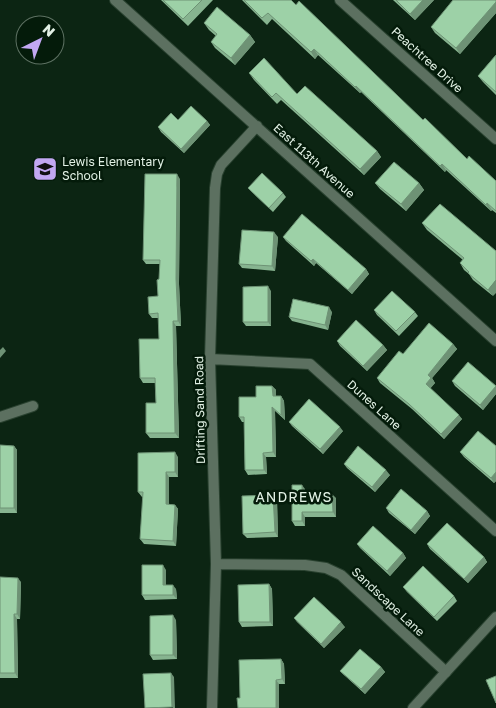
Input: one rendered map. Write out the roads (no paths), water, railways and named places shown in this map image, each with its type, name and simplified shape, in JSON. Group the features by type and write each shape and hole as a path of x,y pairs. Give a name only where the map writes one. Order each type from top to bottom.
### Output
{"street":[{"name":"Peachtree Drive","path":"340,0 496,139"},
{"name":"East 113th Avenue","path":"118,1 496,341"},
{"name":"Drifting Sand Road","path":"212,708 216,564 210,359 215,198 221,165 257,126"},
{"name":"Dunes Lane","path":"210,359 310,364 496,531"},
{"path":"0,417 33,406"},
{"name":"Sandscape Lane","path":"216,564 305,565 326,568 341,575 446,672"},
{"path":"413,708 496,617"}],"place":[{"name":"Lewis Elementary School","path":"45,169"}],"district":[{"name":"ANDREWS","path":"294,497"}]}
